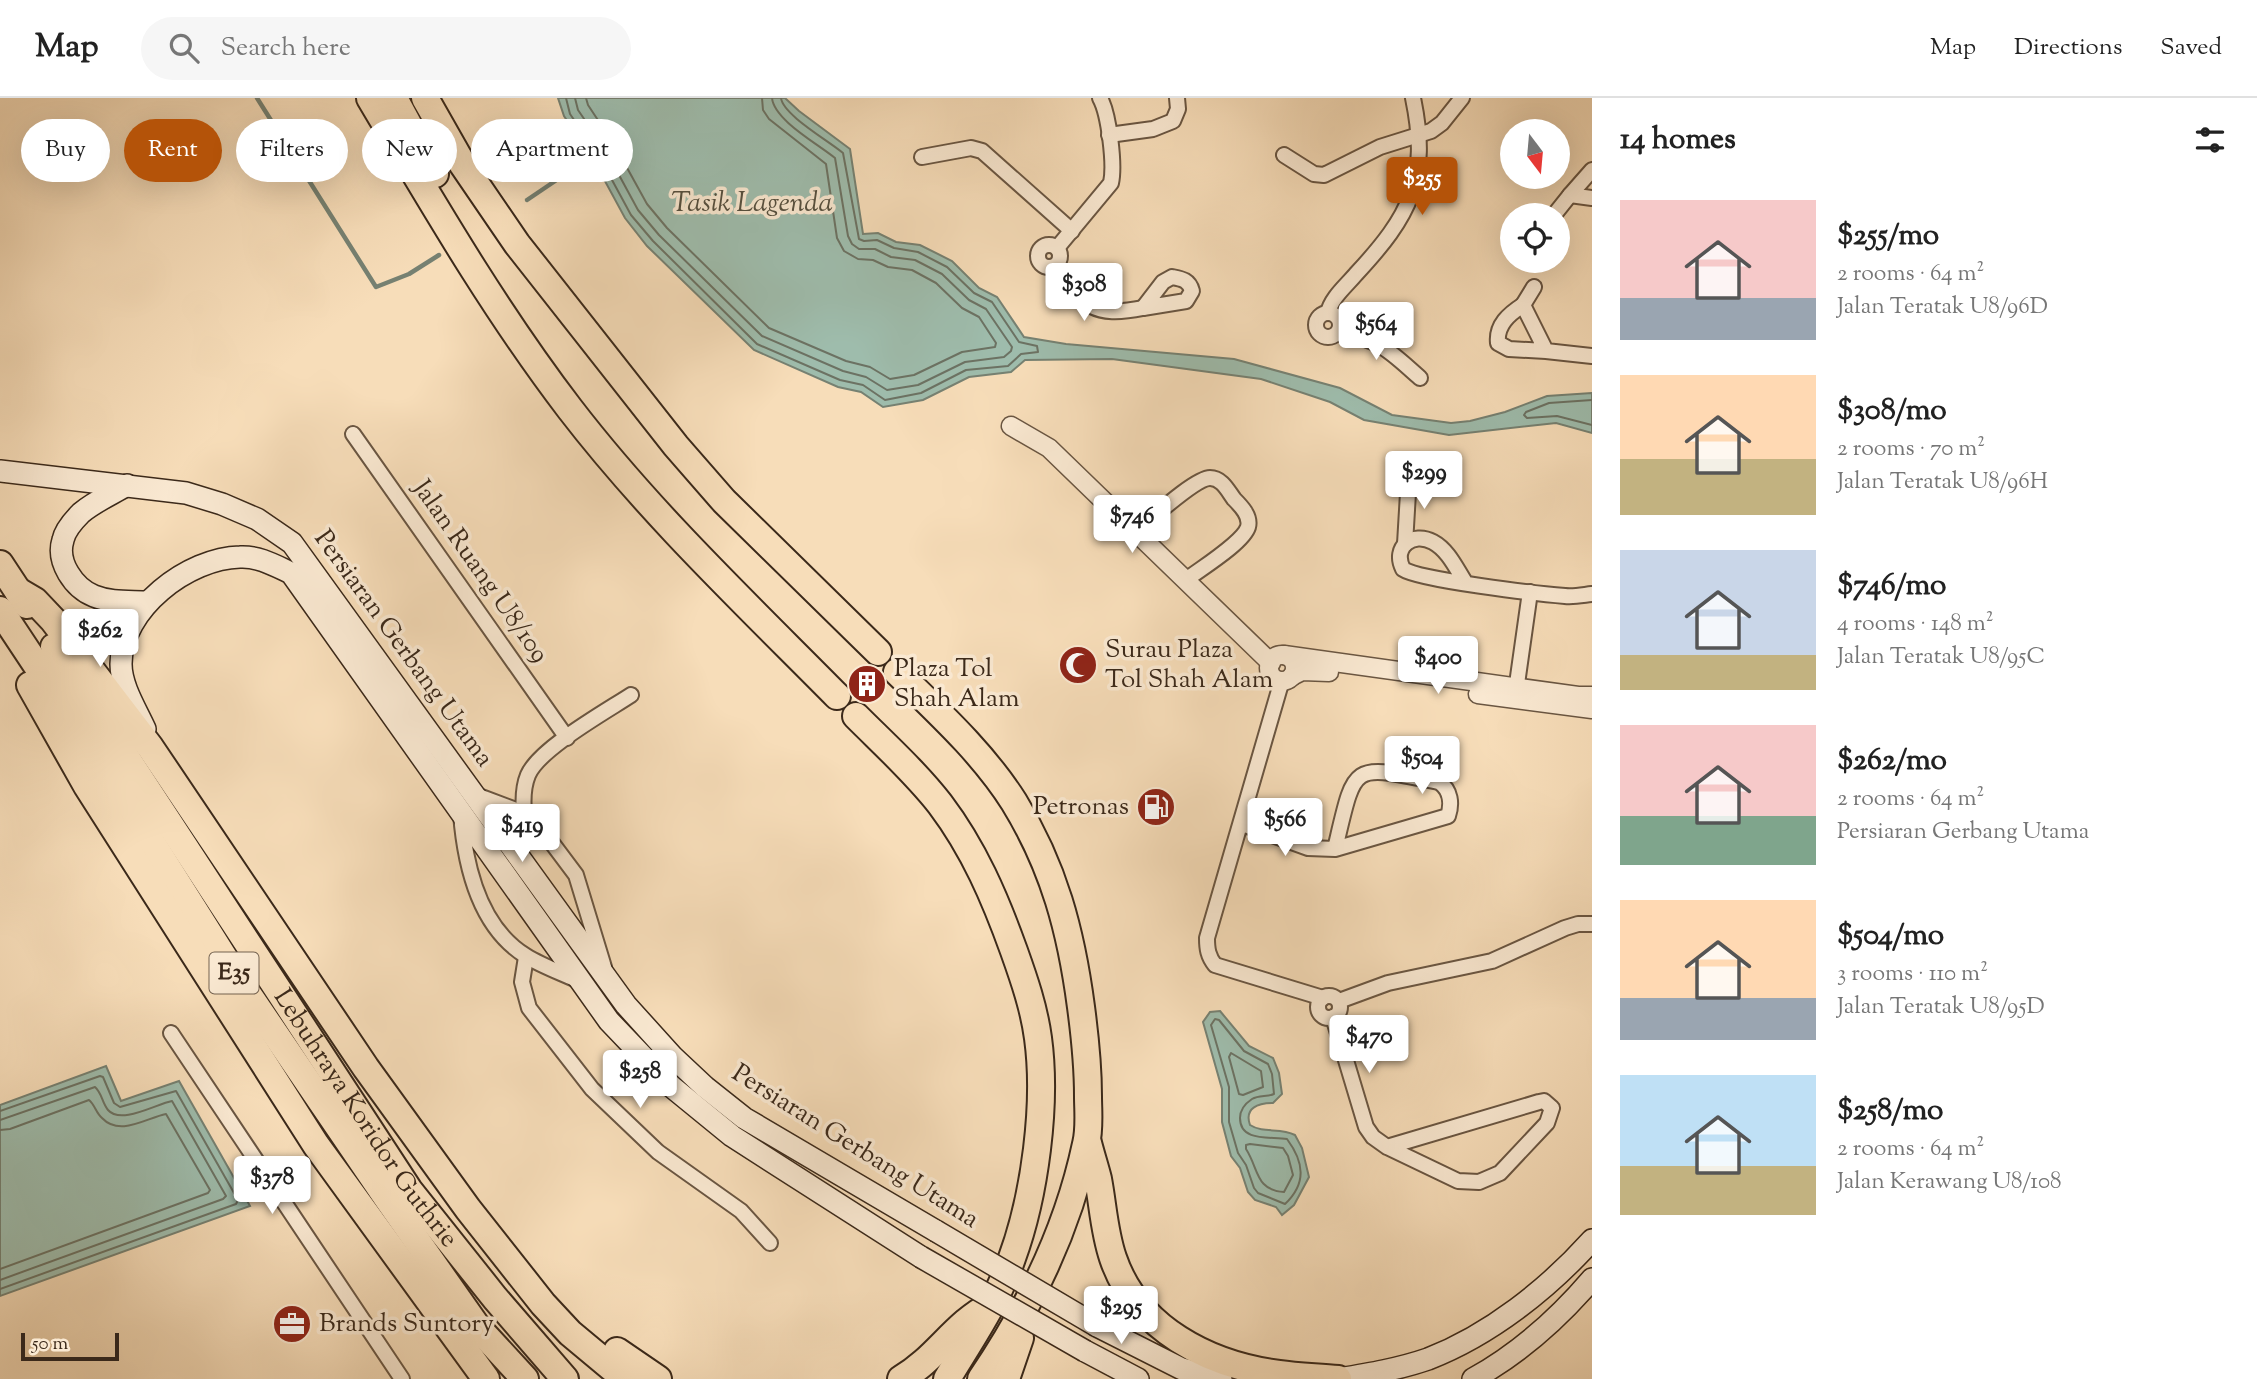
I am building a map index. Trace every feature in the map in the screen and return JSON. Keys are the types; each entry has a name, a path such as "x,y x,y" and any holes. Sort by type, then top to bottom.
{"highway":[{"path":"370,98 464,256 547,378 610,458 673,530 837,696"},
{"path":"394,98 456,209 462,230 464,256"},
{"path":"425,98 457,156 517,244 697,471 791,568 878,652"},
{"path":"444,98 468,148 476,170 478,188"},
{"name":"Lebuhraya Koridor Guthrie","path":"0,564 409,1190 495,1298 565,1379"},
{"path":"18,591 35,601 53,620 150,747 394,1108 468,1209 543,1304 570,1333 619,1375"},
{"name":"Lebuhraya Koridor Guthrie","path":"0,611 108,773 235,975 478,1328 525,1379"},
{"path":"0,635 87,786 309,1133 486,1379"},
{"path":"897,672 952,727 994,775 1013,800 1042,855 1073,950 1088,1063 1087,1141 1061,1233 1025,1308 981,1379"},
{"path":"856,716 926,787 965,840 991,889 1020,966 1038,1037 1039,1128 1023,1222 1012,1261 993,1304 947,1379"},
{"path":"1087,1141 1098,1180 1106,1232 1117,1270 1141,1308 1154,1322 1191,1347 1225,1361 1279,1374 1338,1379"},
{"path":"516,1268 632,1363 658,1379"},
{"path":"901,1379 924,1364 960,1325 993,1304"},
{"path":"1006,1379 1024,1324 1025,1308"}],"main road":[{"name":"Persiaran Gerbang Utama","path":"0,471 186,493 257,519 292,543 626,1005 673,1057 705,1087 744,1118 1097,1326 1182,1368 1221,1379"},
{"path":"127,485 81,514 63,539 61,552 72,580 83,590 110,600 148,602"},
{"name":"Persiaran Gerbang Utama","path":"150,747 145,729 126,689 121,662 123,647 133,620 148,602 180,578 197,568 229,558 242,556 267,561 290,573 580,982 610,1021 672,1087 722,1128 921,1257 1138,1379"},
{"path":"1338,1379 1402,1367 1464,1343 1512,1311 1558,1275 1592,1240"},
{"path":"1473,1379 1535,1338 1555,1321 1592,1279"}],"street":[{"path":"1100,98 1109,135 1113,175 1111,183 1057,248 1046,245 1038,253 1040,264 1053,267 1072,292 1091,307 1106,313 1143,308"},
{"path":"1109,135 1153,129 1173,121 1178,109 1177,98"},
{"path":"1413,98 1420,160 1414,191 1402,219 1386,242 1333,299 1328,313 1318,318 1315,325 1318,333 1328,338 1338,332 1382,345 1420,378"},
{"path":"1284,155 1314,174 1324,175 1380,147 1419,135 1442,123 1462,98"},
{"path":"922,157 971,148 982,150 1072,231"},
{"path":"1564,203 1592,170"},
{"path":"1570,195 1592,198"},
{"path":"1534,287 1523,304 1504,320 1497,334 1498,343 1509,349 1592,356"},
{"path":"1523,304 1546,351"},
{"path":"1328,313 1338,319 1338,332"},
{"path":"1011,426 1049,448 1186,580 1277,659 1294,662 1295,670 1287,678 1207,938 1210,958 1216,965 1323,998 1332,996 1339,1001 1340,1009 1332,1017 1325,1017 1320,1012 1319,1004 1323,998"},
{"name":"Jalan Ruang U8/109","path":"353,434 567,738"},
{"path":"1405,544 1409,476"},
{"path":"1135,531 1195,483 1210,478 1222,482 1245,512 1247,529 1240,539 1186,580"},
{"path":"1465,582 1446,553 1430,540 1418,539 1405,544 1400,550 1398,559 1406,571 1465,582 1530,592 1567,596 1592,594"},
{"path":"1516,693 1530,592"},
{"path":"1277,659 1516,693 1592,709"},
{"path":"1287,678 1302,671 1318,671 1516,693 1592,696"},
{"path":"524,813 523,798 528,776 536,762 631,695"},
{"path":"1242,824 1308,848 1335,849 1448,816 1451,804 1444,785 1378,770 1366,772 1355,779 1349,791 1335,849"},
{"path":"475,795 524,813 552,843 576,875 608,980"},
{"path":"461,814 463,843 472,881 489,918 511,945 526,957 580,982"},
{"path":"1339,1001 1388,983 1492,961 1585,924 1592,934"},
{"path":"526,957 522,982 529,1008 592,1089 658,1152 741,1211 770,1243"},
{"path":"1332,1017 1366,1128 1373,1138 1387,1147 1458,1181 1479,1182 1500,1173 1547,1123 1552,1108 1544,1101 1539,1102 1387,1147"},
{"path":"171,1033 402,1379"}],"water":[{"name":"Tasik Lagenda","path":"558,98 785,98 850,149 863,234 878,233 896,242 920,245 952,261 979,288 997,297 1024,337 1066,344 1234,359 1340,388 1392,415 1451,423 1505,412 1547,396 1592,393 1592,433 1556,423 1449,435 1364,420 1330,402 1261,379 1112,359 1025,360 1011,372 969,377 923,400 883,407 861,392 838,387 754,350 647,246 625,218 605,182 633,182 633,119 566,119"},
{"path":"1220,1011 1249,1046 1273,1058 1279,1073 1282,1094 1273,1103 1254,1108 1249,1114 1250,1125 1295,1135 1302,1148 1309,1177 1294,1205 1282,1215 1276,1207 1255,1200 1248,1192 1240,1168 1231,1156 1222,1122 1222,1089 1203,1022 1210,1012"},
{"path":"106,1066 121,1101 179,1081 250,1206 0,1296 0,1105"}],"waterway":[{"path":"257,98 376,287 409,274 439,255"},
{"path":"527,200 554,182"}],"place":[{"name":"Surau Plaza Tol Shah Alam","path":"1078,665"},
{"name":"Plaza Tol Shah Alam","path":"867,684"},
{"name":"Petronas","path":"1156,807"},
{"name":"Brands Suntory","path":"292,1324"}]}
